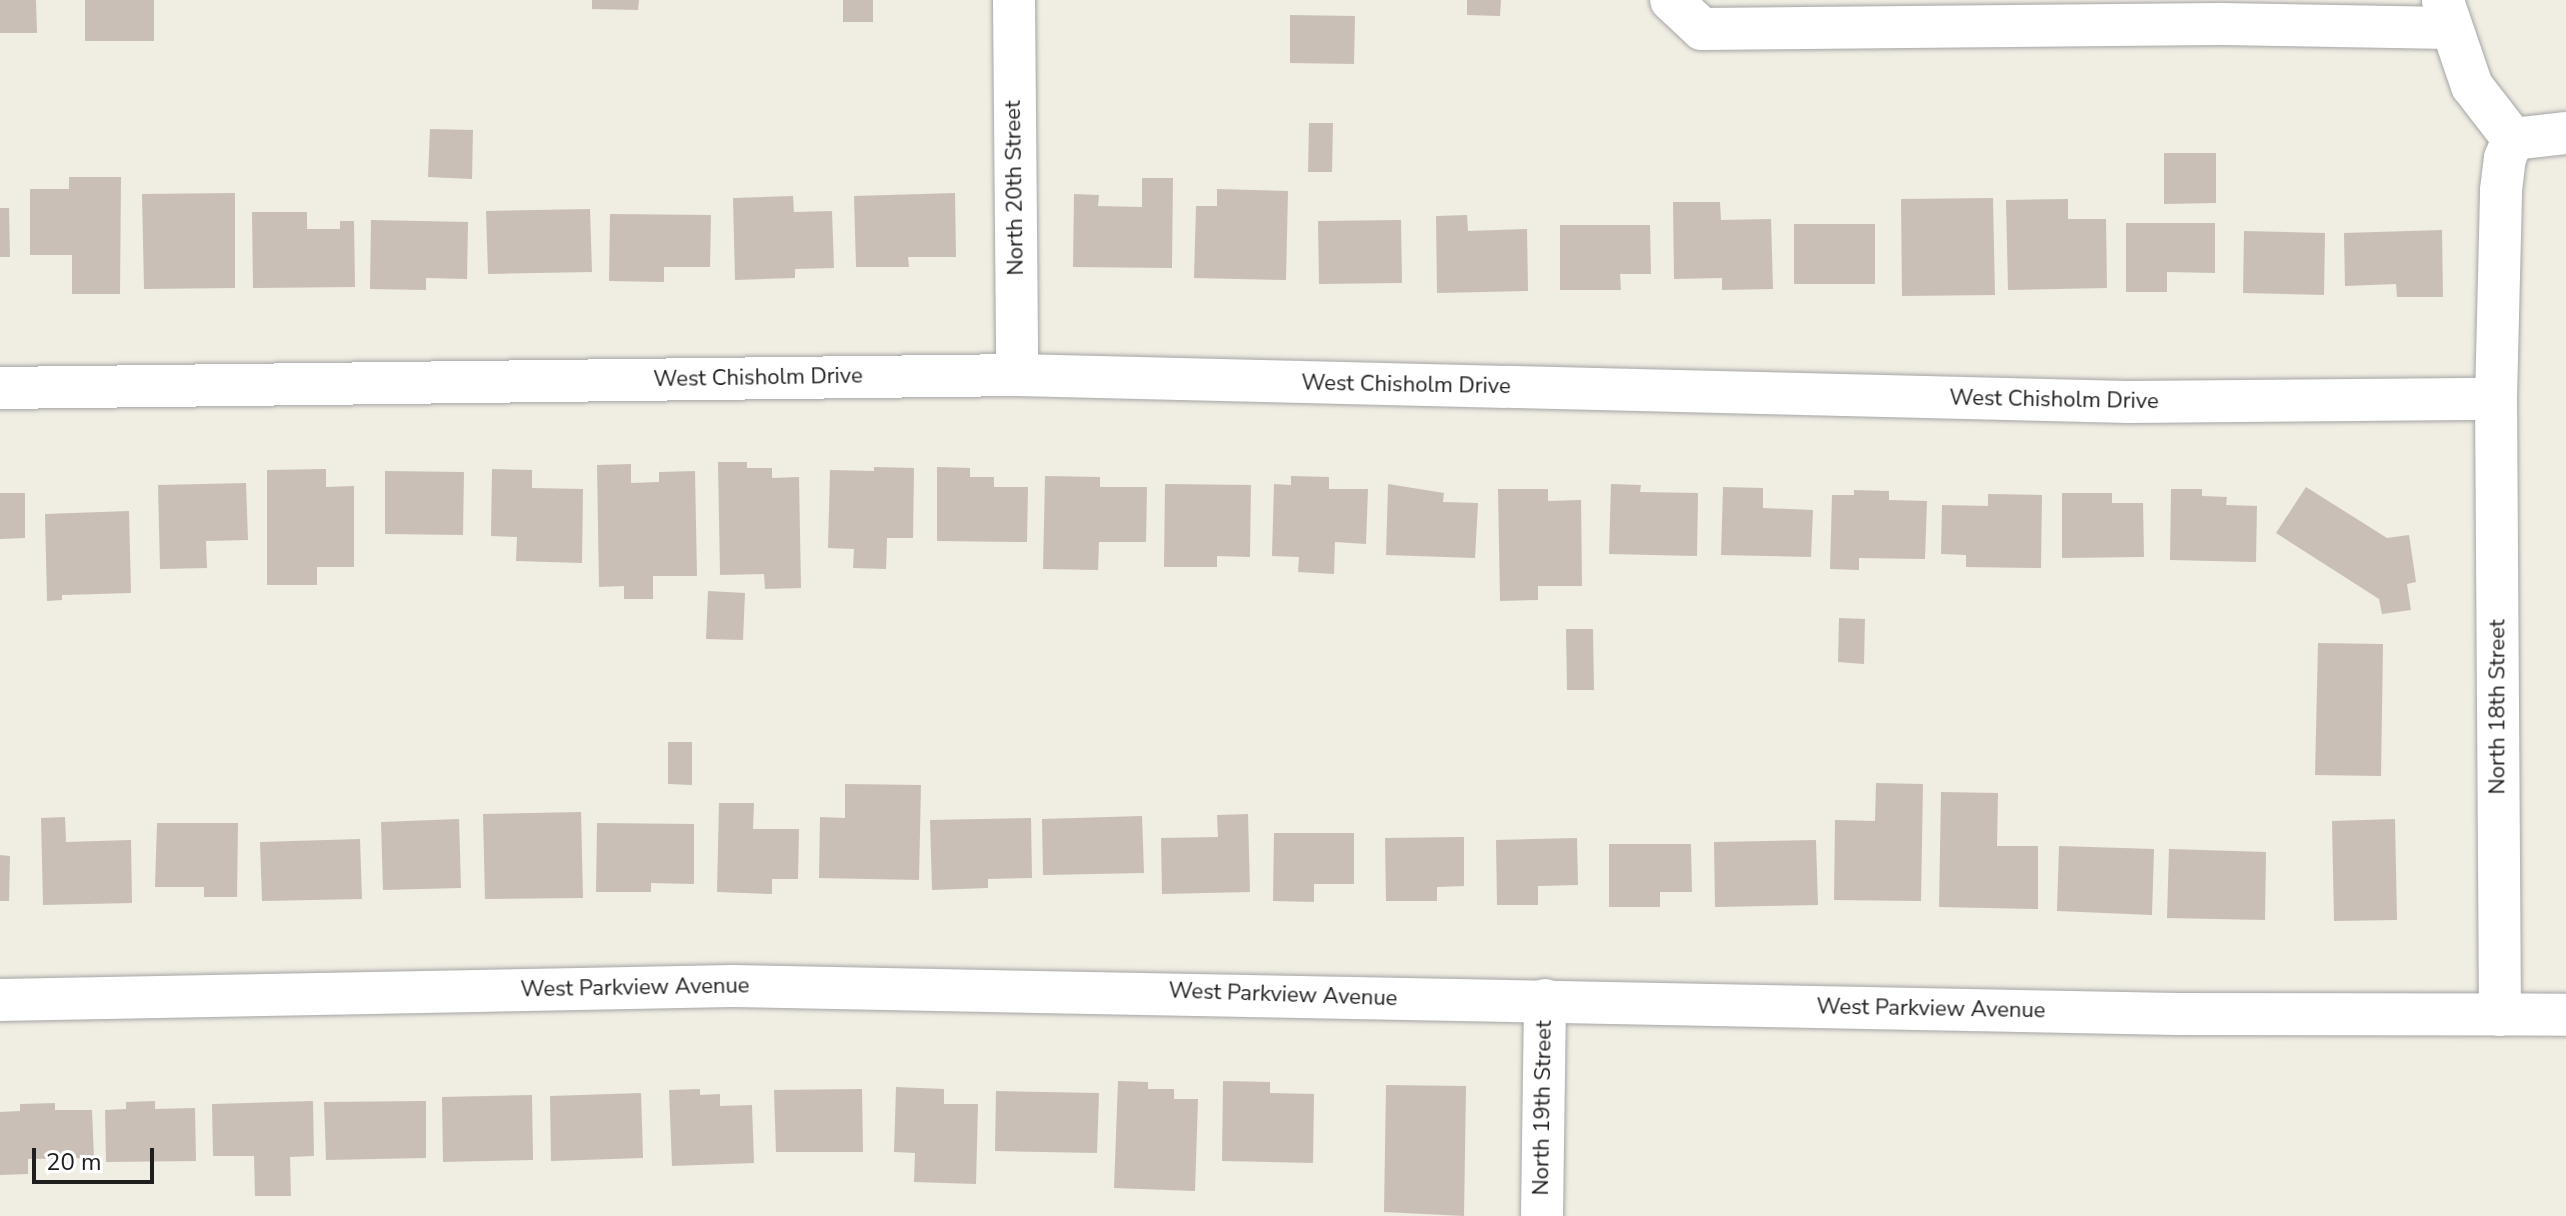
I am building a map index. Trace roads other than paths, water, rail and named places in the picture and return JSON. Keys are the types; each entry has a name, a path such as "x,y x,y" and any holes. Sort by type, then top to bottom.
{"street":[{"name":"North 20th Street","path":"1014,0 1017,375"},
{"path":"1671,0 1702,29 2222,12 2446,14 2472,86 2513,139"},
{"path":"2513,139 2566,133"},
{"path":"2496,399 2501,190 2505,158 2513,139"},
{"name":"West Chisholm Drive","path":"0,388 1017,375 2115,402 2496,399"},
{"name":"North 18th Street","path":"2496,399 2500,1015"},
{"name":"West Parkview Avenue","path":"0,1000 747,986 2177,1014 2566,1015"},
{"name":"North 19th Street","path":"1542,1216 1545,1000"}]}
